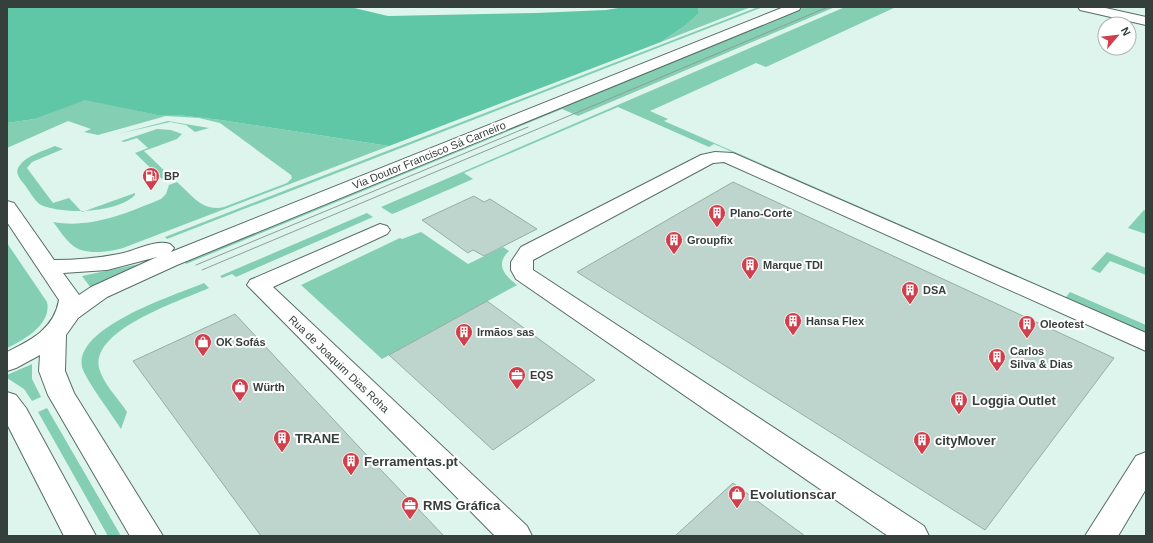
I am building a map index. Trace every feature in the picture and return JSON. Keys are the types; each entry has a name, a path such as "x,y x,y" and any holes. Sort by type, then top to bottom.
{"main road":[{"name":"Via Doutor Francisco Sá Carneiro","path":"49,266 95,266 118,262 160,250 773,7"},
{"name":"Via Doutor Francisco Sá Carneiro","path":"7,362 38,346 61,323 99,292 169,260 795,7"},
{"path":"1084,7 1146,21"},
{"path":"913,536 524,274 520,266 523,258 529,252 707,159 727,157 1146,343"},
{"path":"7,208 49,266 71,300 61,323 52,371 61,395 147,536"},
{"name":"Rua de Joaquim Dias Roha","path":"380,230 258,285 516,536"},
{"path":"7,402 16,416 80,536"},
{"path":"1101,536 1146,464"}],"green space":[{"path":"7,7 350,7 388,16 536,13 606,10 624,7 698,7 699,13 686,25 661,42 389,146 221,120 178,115 157,115 85,100 35,119 7,123"},
{"path":"698,7 751,7 661,42 686,25 699,13"},
{"path":"758,7 763,7 167,239 165,237"},
{"path":"805,7 835,7 578,116 562,109 186,264 184,261"},
{"path":"845,7 896,7 766,67 756,63 650,111 668,119 664,121 1066,297 1070,292 1146,325 1146,333 714,144 709,147 618,107 464,173 473,179 395,213 392,214 381,207"},
{"path":"85,99 157,115 178,115 221,120 389,146 123,248 103,252 89,252 76,248 71,244 53,222 67,224 81,223 122,214 161,199 166,194 169,185 177,182 203,205 216,208 224,207 287,183 292,178 291,175 220,123 199,118 166,116 98,135 84,132 91,129 68,121 7,148 7,123 35,119"},
{"path":"168,121 209,128 195,132 186,125 170,122 118,134"},
{"path":"157,129 171,130 182,134 177,139 144,151 170,176 162,179 135,153 148,148 137,138 124,142 121,141"},
{"path":"55,146 63,149 32,162 27,168 53,203 69,198 81,211 63,210 41,205 34,199 17,173 18,168 27,159"},
{"path":"135,193 135,195 127,201 116,206 86,211"},
{"path":"1144,210 1146,211 1146,234 1128,228"},
{"path":"367,213 373,217 236,277 232,274 222,278 220,276"},
{"path":"421,232 468,264 503,247 509,251 503,260 503,269 508,277 517,285 382,359 301,285 400,238 402,239"},
{"path":"7,243 47,302 47,310 41,324 35,330 21,341 7,348"},
{"path":"1107,252 1146,268 1146,275 1110,261 1100,273 1091,269"},
{"path":"139,264 91,288 82,276"},
{"path":"204,283 209,288 140,318 123,329 109,341 100,354 99,368 101,374 127,412 121,429 84,373 82,367 84,352 94,339 109,326 129,314"},
{"path":"32,364 32,379 41,397 32,401 24,389 7,378 7,375"},
{"path":"47,408 121,536 108,536 38,412"}],"building":[{"path":"733,182 1114,358 985,530 577,272"},
{"path":"474,196 484,202 490,199 537,229 484,256 473,250 468,253 422,220"},
{"path":"487,301 595,380 493,450 389,355"},
{"path":"235,314 444,536 261,536 133,361"},
{"name":"Evolutionscar","path":"733,483 805,536 675,536"}],"tram line":[{"path":"202,270 828,7"},
{"path":"196,265 528,127"}],"place":[{"name":"BP","path":"151,191"},
{"name":"Plano-Corte","path":"717,228"},
{"name":"Groupfix","path":"674,255"},
{"name":"Marque TDI","path":"750,280"},
{"name":"DSA","path":"910,305"},
{"name":"Hansa Flex","path":"793,336"},
{"name":"Oleotest","path":"1027,339"},
{"name":"Irmãos sas","path":"464,347"},
{"name":"OK Sofás","path":"203,357"},
{"name":"Carlos Silva & Dias","path":"997,372"},
{"name":"EQS","path":"517,390"},
{"name":"Würth","path":"240,402"},
{"name":"Loggia Outlet","path":"959,415"},
{"name":"TRANE","path":"282,453"},
{"name":"cityMover","path":"922,455"},
{"name":"Ferramentas.pt","path":"351,476"},
{"name":"Evolutionscar","path":"737,509"},
{"name":"RMS Gráfica","path":"410,520"}]}
